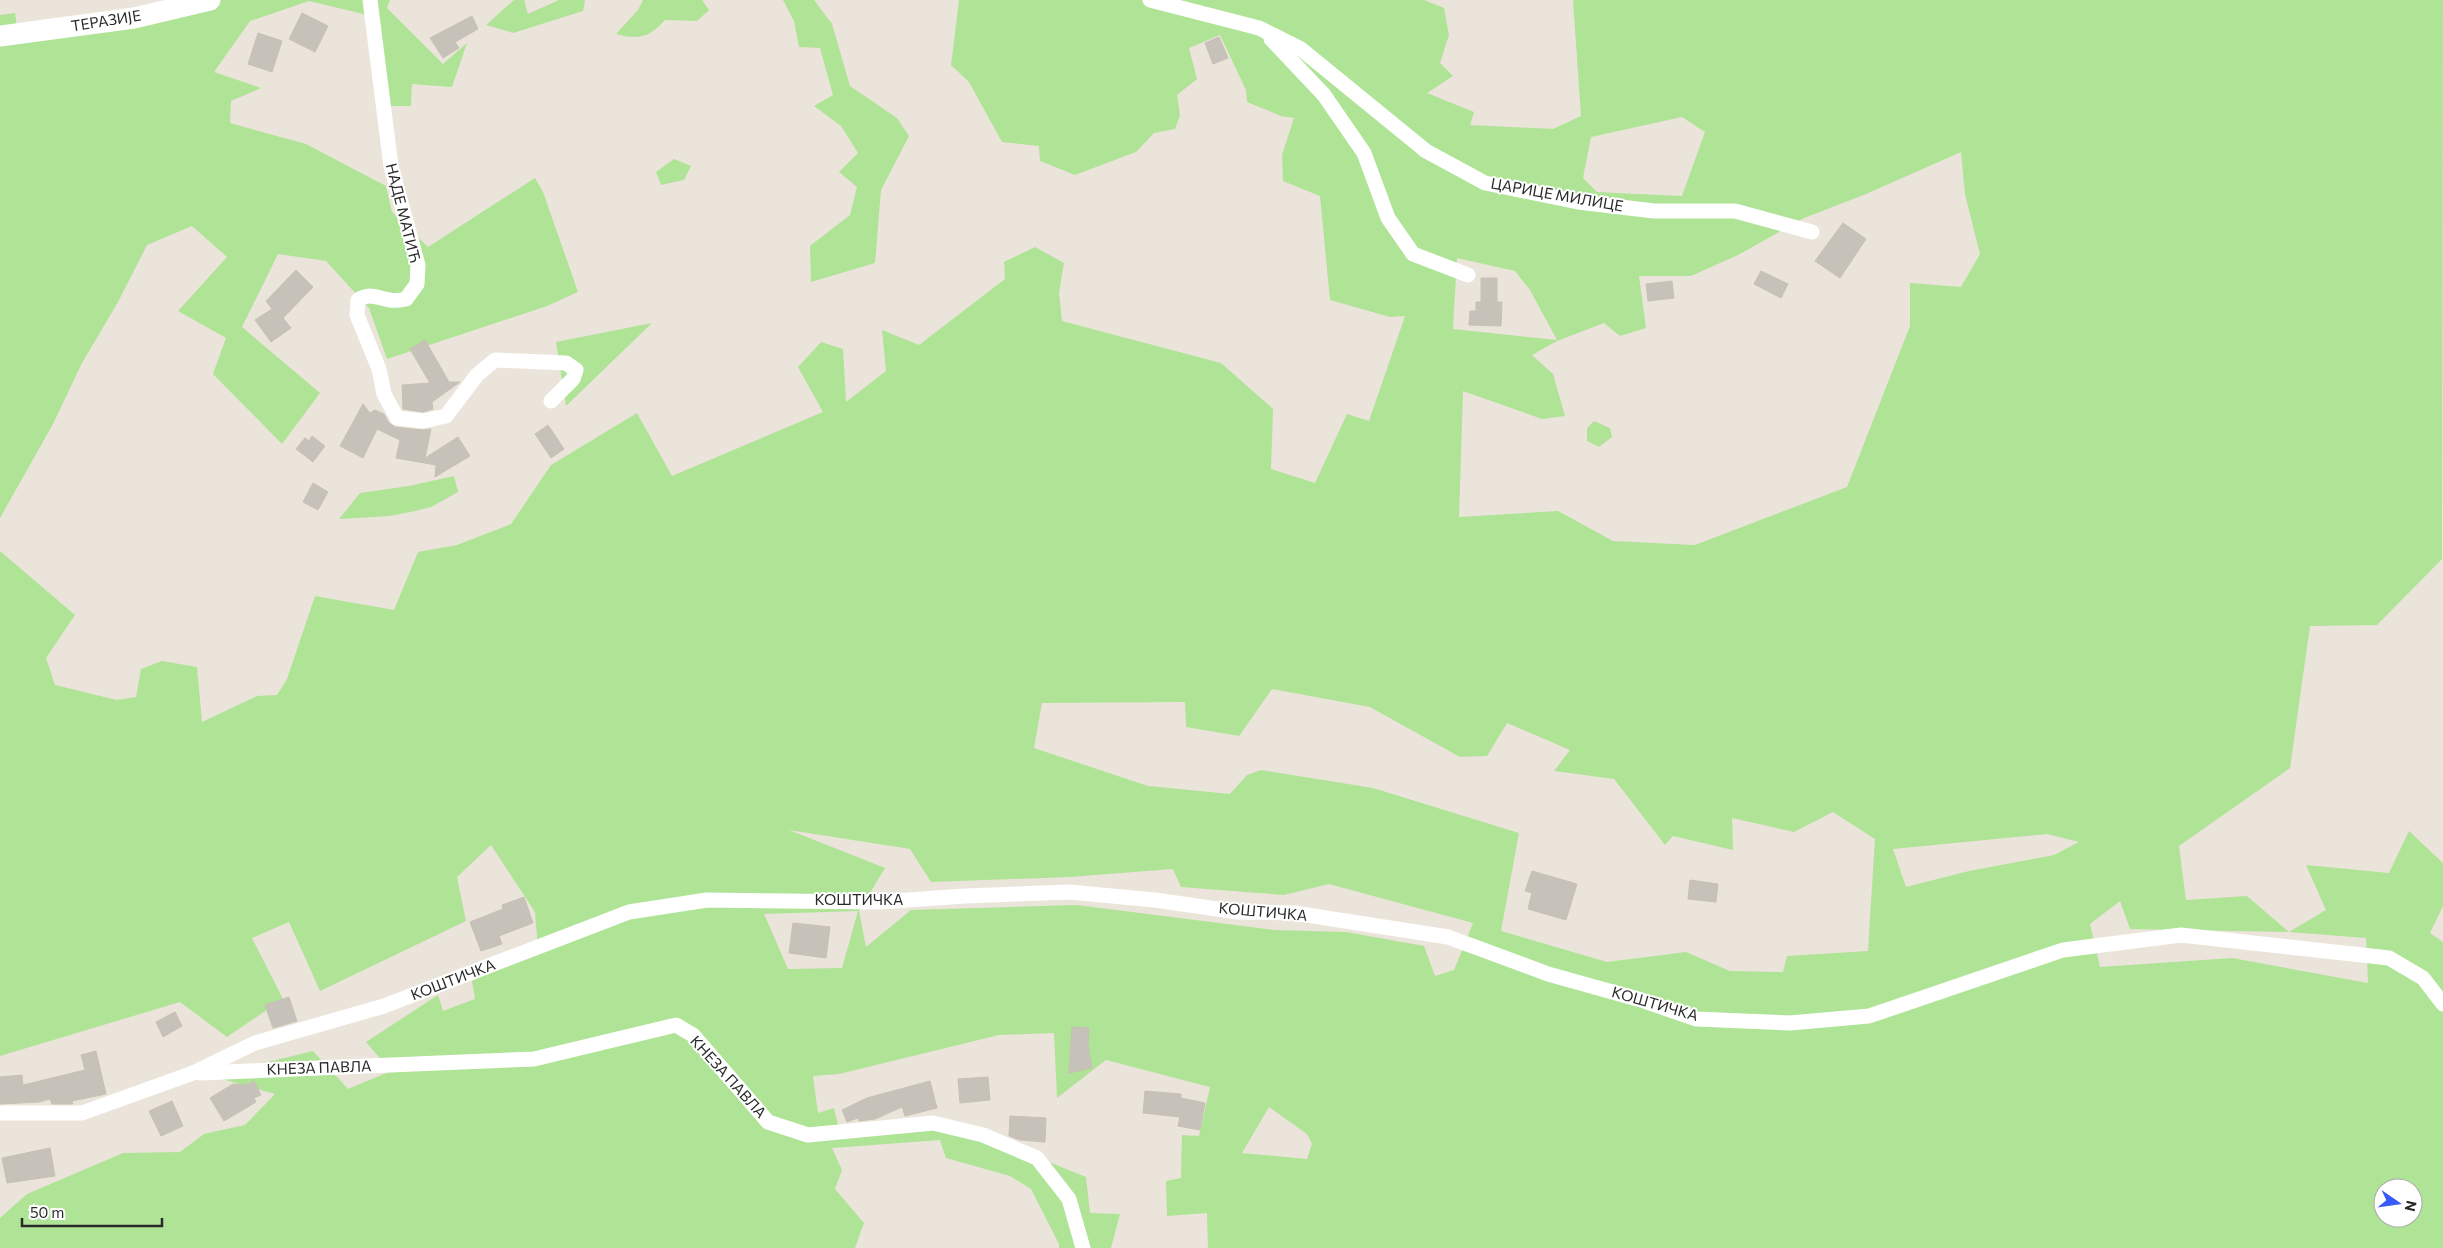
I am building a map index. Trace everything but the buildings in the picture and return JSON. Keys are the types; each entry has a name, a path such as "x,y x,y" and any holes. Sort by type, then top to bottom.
{"street":[{"name":"ТЕРАЗИЈЕ","path":"0,36 134,18 210,0"},
{"name":"НАДЕ МАТИЋ","path":"370,0 391,166 418,265 416,284 406,299 391,300 374,295 365,296 358,300 357,315 379,369 384,394 397,418 423,421 446,416 477,375 495,360 566,363 576,370 573,380 551,401"},
{"name":"ЦАРИЦЕ МИЛИЦЕ","path":"1150,0 1259,28 1302,49 1426,151 1485,183 1578,202 1654,211 1736,211 1812,232"},
{"path":"1259,28 1324,95 1364,152 1388,218 1413,254 1468,275"},
{"name":"КОШТИЧКА","path":"0,1112 82,1113 193,1073 255,1043 384,1006 629,912 707,900 878,902 1069,892 1155,900 1238,912 1294,913 1448,937 1548,974 1641,1000 1696,1018 1790,1023 1869,1016 2063,950 2181,935 2314,948 2389,958 2423,978 2443,1004"},
{"name":"КНЕЗА ПАВЛА","path":"193,1073 534,1059 676,1025 693,1035 768,1122 808,1135 933,1123 982,1135 1038,1158 1069,1199 1083,1248"}],"green space":[{"path":"165,0 390,0 387,8 443,64 467,43 452,87 412,84 411,106 388,106 376,17 309,1 250,21 214,72 261,88 231,101 230,123 306,144 386,186 392,212 428,247 535,178 543,192 578,292 547,306 387,359 369,308 326,261 278,254 242,327 320,393 282,444 213,374 226,338 178,311 227,257 192,226 147,245 118,302 82,363 53,424 0,518 0,15 15,13 19,43"},
{"path":"514,0 524,0 528,14 559,0 585,0 583,11 513,33 486,25"},
{"path":"643,0 702,0 709,10 697,21 665,20 654,31 643,36 631,37 616,34 638,10"},
{"path":"783,0 814,0 832,24 850,86 897,118 909,136 881,190 875,263 811,282 810,246 850,215 857,187 839,172 858,153 841,126 814,106 833,95 820,48 799,47 794,21"},
{"path":"959,0 1424,0 1444,8 1449,35 1440,63 1453,76 1427,93 1474,112 1470,125 1553,129 1581,116 1573,0 2443,0 2442,559 2377,625 2310,626 2290,768 2179,846 2186,900 2247,896 2289,932 2326,910 2306,865 2389,873 2409,831 2443,863 2443,906 2430,933 2443,942 2443,1248 1208,1248 1207,1213 1167,1216 1166,1181 1181,1178 1182,1135 1199,1136 1210,1087 1106,1060 1057,1098 1054,1033 999,1035 839,1074 813,1076 818,1113 834,1108 838,1125 937,1117 1086,1177 1090,1213 1120,1214 1111,1248 1059,1248 1059,1244 1031,1189 1010,1176 946,1158 940,1140 832,1148 842,1170 835,1189 864,1223 855,1248 0,1248 0,1218 27,1194 123,1153 180,1152 204,1134 245,1125 275,1094 222,1079 252,1066 313,1051 348,1089 391,1071 366,1042 438,995 443,1011 475,999 472,981 538,950 535,912 491,845 457,877 466,921 320,991 289,922 252,938 283,999 227,1037 180,1002 0,1056 0,551 75,615 46,658 55,685 117,700 136,697 141,669 162,661 197,667 202,722 257,696 277,695 287,679 315,596 394,610 418,552 457,545 511,524 551,465 637,413 672,476 823,412 798,367 821,342 843,349 846,402 886,371 882,330 919,345 1005,279 1004,262 1035,247 1064,263 1059,293 1062,321 1221,363 1273,409 1271,469 1315,483 1347,414 1369,421 1405,316 1390,317 1330,300 1320,196 1283,181 1282,155 1294,118 1281,116 1247,102 1246,90 1220,35 1189,48 1197,79 1177,95 1180,115 1175,129 1154,133 1136,152 1075,175 1040,161 1039,146 1002,142 969,82 951,65","holes":["1682,117 1705,132 1682,196 1597,192 1583,178 1591,137","1961,152 1965,194 1980,254 1961,287 1910,283 1910,326 1847,487 1695,545 1613,541 1558,511 1459,517 1463,391 1542,419 1565,416 1553,374 1532,355 1557,341 1604,323 1620,336 1646,328 1639,276 1691,276 1738,255 1804,218 1866,194","1457,258 1515,271 1530,290 1557,340 1453,329","1272,689 1370,707 1460,757 1487,756 1507,723 1570,750 1554,771 1614,779 1665,845 1673,836 1733,850 1732,818 1794,832 1833,812 1875,839 1868,951 1787,956 1783,972 1730,971 1686,952 1607,962 1501,931 1519,833 1373,788 1261,770 1247,775 1230,794 1148,786 1034,748 1042,703 1185,702 1186,727 1239,736","789,830 910,849 931,882 1069,877 1173,869 1181,887 1284,895 1329,884 1473,923 1454,970 1435,976 1424,946 1346,932 1274,930 1077,905 911,910 866,947 859,911 885,868","2047,834 2079,842 2054,855 1969,871 1906,887 1893,849","2120,901 2130,929 2289,932 2366,938 2368,983 2232,958 2100,967 2090,924","858,911 842,968 788,969 764,914","1269,1107 1307,1134 1312,1144 1307,1159 1242,1153"]},
{"path":"674,159 691,166 684,180 661,185 656,172"},
{"path":"652,323 566,406 556,342"},
{"path":"1594,421 1610,428 1612,437 1599,447 1587,441 1587,428"},
{"path":"454,476 458,492 431,507 390,516 339,519 360,493 409,486"}]}
